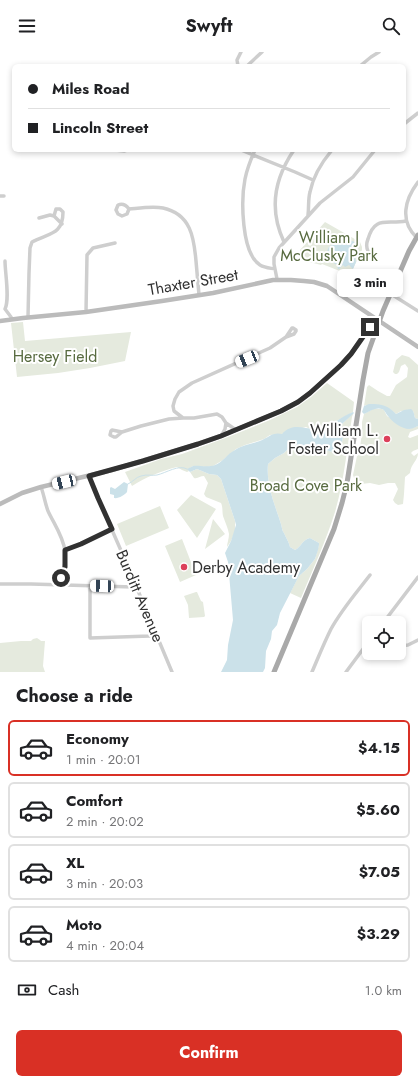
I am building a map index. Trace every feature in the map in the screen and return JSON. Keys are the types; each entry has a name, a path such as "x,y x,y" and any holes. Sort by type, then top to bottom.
{"main road":[{"path":"274,672 334,529 342,503 350,467 366,365 372,341 409,251 417,237"}],"street":[{"path":"238,64 241,52"},
{"path":"249,64 262,52"},
{"path":"362,64 379,52"},
{"path":"406,123 418,114"},
{"path":"246,152 313,180"},
{"path":"254,152 246,172 243,190 245,230 251,252 257,262 264,267 275,269"},
{"path":"284,242 277,225 276,210 278,185 283,168 293,152"},
{"path":"308,215 309,193 313,180 319,168 331,152"},
{"path":"277,279 274,264 276,253 284,242 320,203 353,177 373,152"},
{"path":"417,237 410,231 406,221 406,209 408,197 418,182"},
{"path":"129,209 156,207 168,209 179,215 188,224 195,246 199,295"},
{"path":"28,317 28,273 30,248 32,242 54,234 58,230 62,224 63,212 60,209 56,209 54,216"},
{"path":"39,218 50,215 54,216 62,224"},
{"path":"368,251 366,245 369,234 375,225 380,223 406,221"},
{"path":"86,312 87,255 93,248 115,243"},
{"path":"5,261 8,297 5,308 12,320"},
{"name":"Thaxter Street","path":"0,321 86,312 162,301 277,279 323,284 418,347"},
{"path":"391,294 418,311"},
{"path":"0,504 22,493 41,487 143,461 221,436 281,411 304,398 316,388 344,362 370,327 379,321"},
{"path":"169,419 174,416 174,402 177,395 183,389 192,383 264,351 286,337"},
{"path":"174,410 183,418"},
{"path":"122,432 169,419 194,418 217,414 236,430"},
{"path":"221,436 225,429 226,422"},
{"name":"Burditt Avenue","path":"89,476 172,672"},
{"path":"41,487 48,511 58,530 65,550 65,562 61,585"},
{"path":"65,550 112,529"},
{"path":"312,672 332,628 352,598 370,575"},
{"path":"388,616 418,577"},
{"path":"0,584 136,586"},
{"path":"90,586 90,638 150,636 156,634"},
{"path":"406,645 418,640"},
{"path":"346,672 362,652"}],"green space":[{"name":"William J McClusky Park","path":"325,222 360,242 362,250 350,275 322,264 302,260 300,250"},
{"name":"Hersey Field","path":"23,322 25,341 131,332 125,361 58,373 17,377 11,323"},
{"path":"402,355 409,357 418,365 418,419 415,418 413,411 401,411 396,414 390,409 366,405 364,406 367,387 369,385 387,396 390,396 396,385 407,377 408,368 405,364 401,366 397,374 393,372 396,360"},
{"name":"Broad Cove Park","path":"327,383 354,402 353,412 320,429 310,429 306,427 282,434 270,435 264,439 236,449 213,466 193,466 188,469 189,471 187,472 177,467 165,470 132,486 125,472 161,459 182,454 270,420 297,407"},
{"path":"373,409 384,410 387,416 409,429 418,426 418,429 410,432 408,437 410,438 418,435 418,449 411,453 414,456 418,453 410,473 405,477 403,504 398,505 393,500 398,489 395,483 379,485 370,483 361,484 354,478 353,475 357,456 359,454 364,414"},
{"name":"Broad Cove Park","path":"352,414 343,477 335,512 301,598 290,593 299,576 315,559 319,543 310,538 295,550 290,547 282,530 268,480 268,464 291,446 299,450 309,448 323,449 335,453 341,448 343,437 341,428 342,424"},
{"path":"197,469 209,474 217,475 221,479 235,521 235,531 227,547 229,534 223,516 222,505 221,503 206,497 204,494 208,483 204,476 194,478 190,472"},
{"path":"191,495 216,509 197,538 177,510"},
{"path":"160,506 169,528 126,546 117,524"},
{"path":"213,519 225,534 205,549"},
{"path":"182,539 196,575 180,582 165,546"},
{"path":"197,592 201,601 203,602 205,616 189,618 188,605 184,596"},
{"path":"37,638 41,641 45,641 43,666 45,672 0,672 0,643 31,641"}],"water":[{"path":"339,241 348,243 352,241 356,244 358,250 354,254 356,262 353,269 349,265 345,267 343,265 338,269 337,265 333,262 327,252 330,246"},
{"path":"369,404 384,406 396,414 404,410 411,409 415,418 418,419 418,426 406,429 397,425 382,409 375,409 364,414 362,412 364,406"},
{"path":"353,412 354,413 342,424 341,428 343,437 339,452 335,453 316,448 299,450 291,446 268,464 268,480 282,530 290,547 295,550 310,538 319,543 318,550 315,559 299,576 280,613 277,625 272,631 271,639 266,651 265,668 263,672 221,672 227,660 228,645 233,620 228,562 225,553 236,525 221,479 217,475 209,474 197,469 190,472 187,469 193,466 215,465 238,448 261,441 272,435 282,434 287,430 296,427 311,429 321,428 330,425"},
{"path":"124,482 128,484 127,492 117,498 114,498 114,495 110,494 110,488 115,489"}],"waterway":[{"path":"128,484 143,475 157,475 172,469 187,469"}],"place":[{"name":"William L. Foster School","path":"387,439"},
{"name":"Derby Academy","path":"184,567"}],"route":[{"path":"61,578 65,567 65,550 112,529 89,476 143,461 221,436 281,411 298,402 341,365 351,354 370,327"}]}
